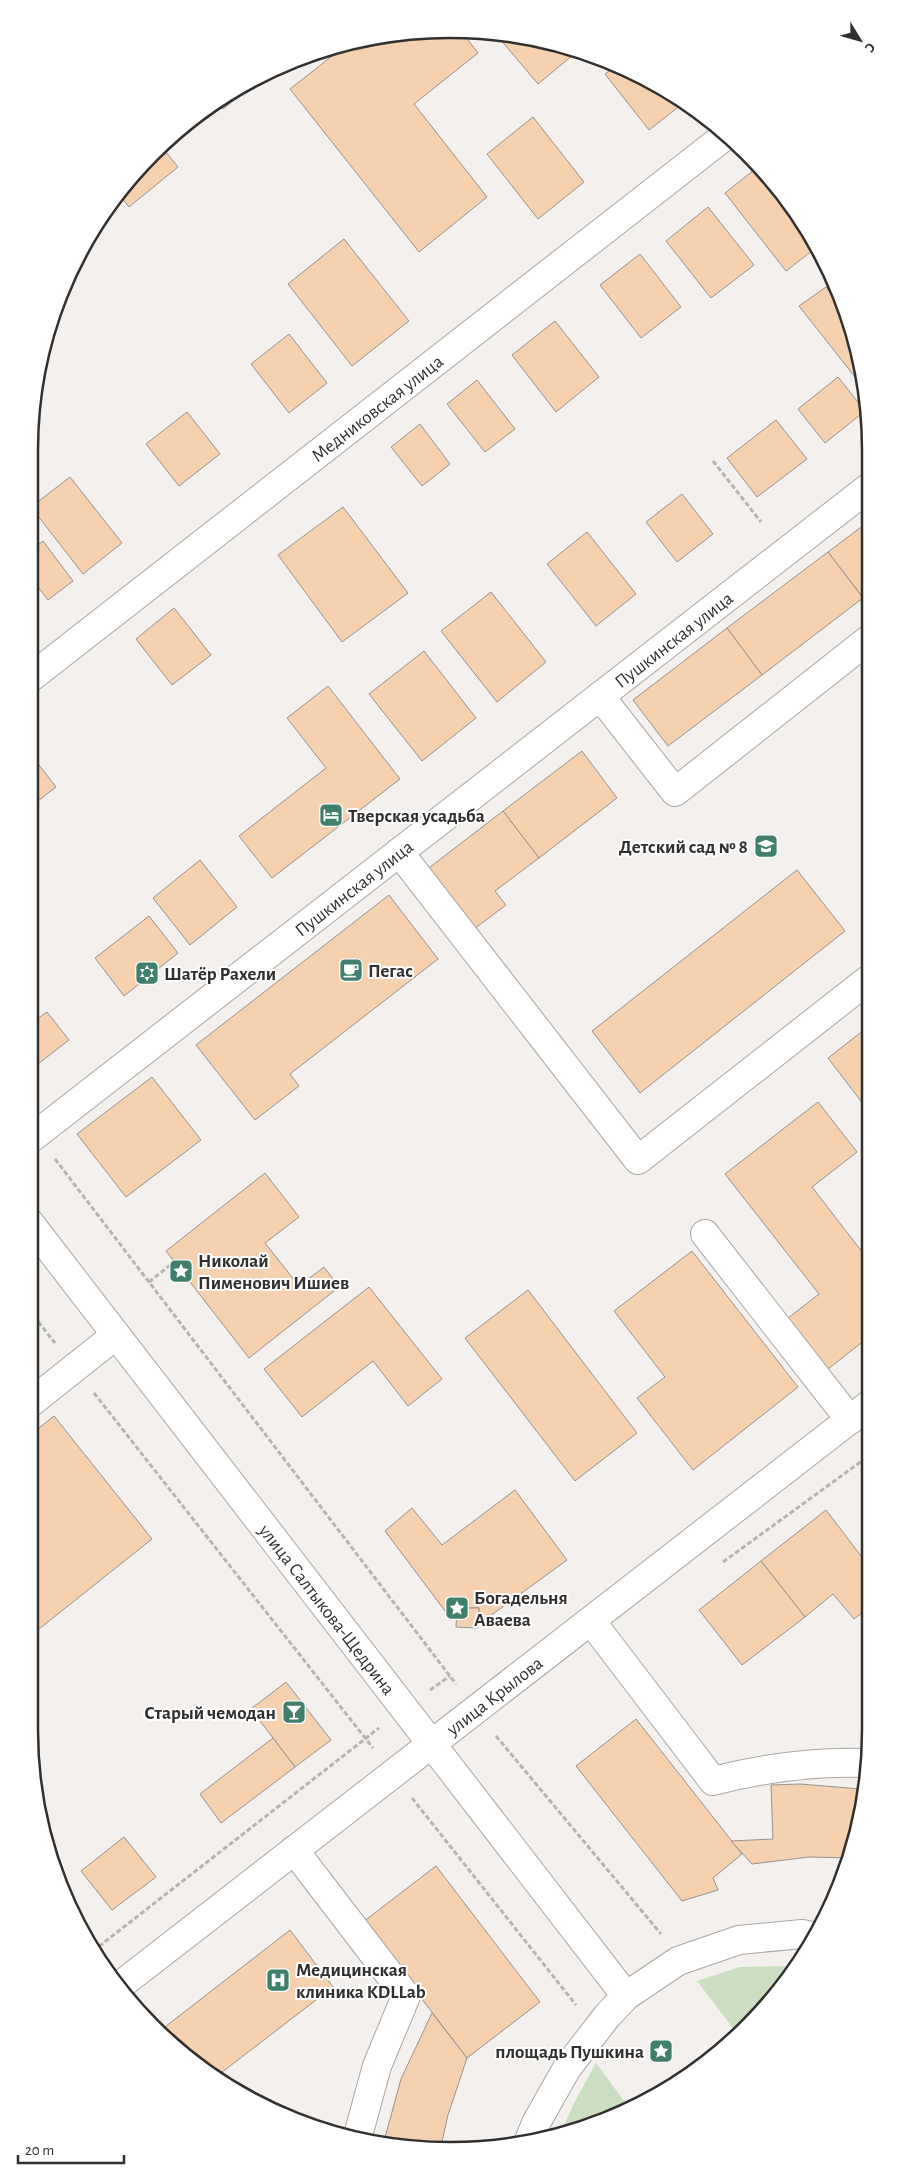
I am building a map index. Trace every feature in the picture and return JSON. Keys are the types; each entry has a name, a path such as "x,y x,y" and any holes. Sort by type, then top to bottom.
{"street":[{"name":"Медниковская улица","path":"38,671 721,139"},
{"name":"Пушкинская улица","path":"40,1147 399,852 862,493"},
{"path":"600,696 675,792 862,645"},
{"path":"399,852 638,1160 862,985"},
{"name":"улица Салтыкова-Щедрина","path":"38,1234 626,1996"},
{"path":"706,1234 860,1412"},
{"path":"38,1397 116,1336"},
{"name":"улица Крылова","path":"124,1982 860,1412"},
{"path":"591,1621 713,1781 754,1771 796,1764 861,1763"},
{"path":"294,1850 406,1996 377,2066 359,2132"},
{"path":"531,2135 567,2068 607,2016 626,1996 678,1961 739,1940 802,1934 807,1935"}],"path":[{"path":"713,461 761,522"},
{"path":"40,1147 149,1282 476,1710"},
{"path":"149,1282 174,1262"},
{"path":"38,1322 578,2008"},
{"path":"99,1946 404,1708 450,1676"}],"green space":[{"path":"788,1966 760,2002 734,2029 697,1981 740,1967"},
{"path":"596,2063 626,2103 583,2121 564,2126"}],"building":[{"path":"423,38 466,38 478,53 414,104 487,197 419,252 290,89 334,54 370,45 396,41"},
{"path":"501,41 530,45 572,56 538,84"},
{"path":"610,70 632,80 679,107 649,130 605,74"},
{"path":"239,96 223,109 221,107"},
{"path":"533,117 584,182 538,219 487,154"},
{"path":"165,151 178,167 129,207 123,199"},
{"path":"753,171 793,221 811,252 786,271 725,193"},
{"path":"708,207 754,265 711,298 666,241"},
{"path":"344,239 409,321 352,366 288,284"},
{"path":"640,254 681,307 641,338 600,285"},
{"path":"826,287 832,295 841,317 856,379 799,306"},
{"path":"555,321 599,377 556,412 512,355"},
{"path":"289,334 327,383 289,413 251,364"},
{"path":"838,377 860,405 861,414 825,443 798,409"},
{"path":"477,380 515,429 485,452 447,404"},
{"path":"187,412 220,454 179,486 146,444"},
{"path":"776,420 807,459 757,497 727,458"},
{"path":"420,424 450,464 422,486 391,447"},
{"path":"70,477 122,543 83,574 38,516 38,502"},
{"path":"682,494 713,534 677,562 646,522"},
{"path":"343,507 408,593 342,642 278,555"},
{"path":"862,526 862,596 828,552"},
{"path":"587,532 636,594 596,626 547,564"},
{"path":"43,541 73,581 48,600 38,587 38,545"},
{"path":"828,552 862,597 862,599 762,675 727,628"},
{"path":"491,592 546,662 497,702 441,631"},
{"path":"174,608 211,655 172,685 136,639"},
{"path":"727,628 762,675 668,746 633,700"},
{"path":"424,651 476,718 422,761 369,694"},
{"path":"328,686 400,779 272,878 239,836 326,768 287,718"},
{"path":"582,751 617,798 539,858 503,811"},
{"path":"38,764 56,787 38,801"},
{"path":"503,811 539,858 495,891 506,905 470,932 425,871"},
{"path":"200,860 237,907 190,945 153,898"},
{"path":"797,870 845,931 640,1093 592,1031"},
{"path":"389,895 438,959 290,1074 299,1086 255,1120 196,1045"},
{"path":"149,916 178,953 124,996 95,958"},
{"path":"47,1012 69,1040 38,1064 38,1018"},
{"path":"862,1031 862,1103 828,1058"},
{"path":"152,1077 201,1140 126,1197 77,1134"},
{"path":"818,1102 857,1152 812,1187 862,1252 862,1342 823,1373 783,1322 819,1294 725,1174"},
{"path":"265,1173 299,1217 265,1243 299,1286 324,1267 339,1287 249,1358 166,1251"},
{"path":"692,1251 798,1387 693,1470 637,1398 665,1377 614,1311"},
{"path":"369,1287 442,1379 408,1406 373,1361 302,1417 264,1369"},
{"path":"528,1290 637,1433 575,1481 465,1338"},
{"path":"54,1416 152,1539 38,1630 38,1429"},
{"path":"515,1490 567,1560 486,1619 478,1619 479,1608 457,1608 457,1619 451,1619 385,1531 412,1508 442,1545"},
{"path":"826,1510 862,1557 862,1613 854,1619 833,1594 805,1617 761,1561"},
{"path":"761,1561 805,1617 742,1665 699,1610"},
{"path":"457,1608 479,1608 478,1628 456,1627"},
{"path":"286,1682 331,1740 295,1767 251,1709"},
{"path":"636,1719 742,1854 713,1878 718,1890 682,1901 576,1766"},
{"path":"273,1738 295,1767 221,1823 200,1794"},
{"path":"800,1784 858,1789 855,1810 842,1858 809,1857 752,1864 731,1841 773,1839 771,1785"},
{"path":"124,1837 156,1877 112,1910 81,1871"},
{"path":"436,1866 540,2002 467,2058 363,1922"},
{"path":"290,1930 333,1987 221,2073 164,2028"},
{"path":"432,2013 467,2058 448,2115 442,2142 423,2142 385,2137 401,2079"}],"place":[{"name":"Тверская усадьба","path":"331,815"},
{"name":"Детский сад № 8","path":"766,846"},
{"name":"Пегас","path":"351,970"},
{"name":"Шатёр Рахели","path":"147,973"},
{"name":"Николай Пименович Ишиев","path":"181,1271"},
{"name":"Богадельня Аваева","path":"457,1608"},
{"name":"Старый чемодан","path":"294,1712"},
{"name":"Медицинская клиника KDLLab","path":"278,1980"},
{"name":"площадь Пушкина","path":"661,2051"}]}
